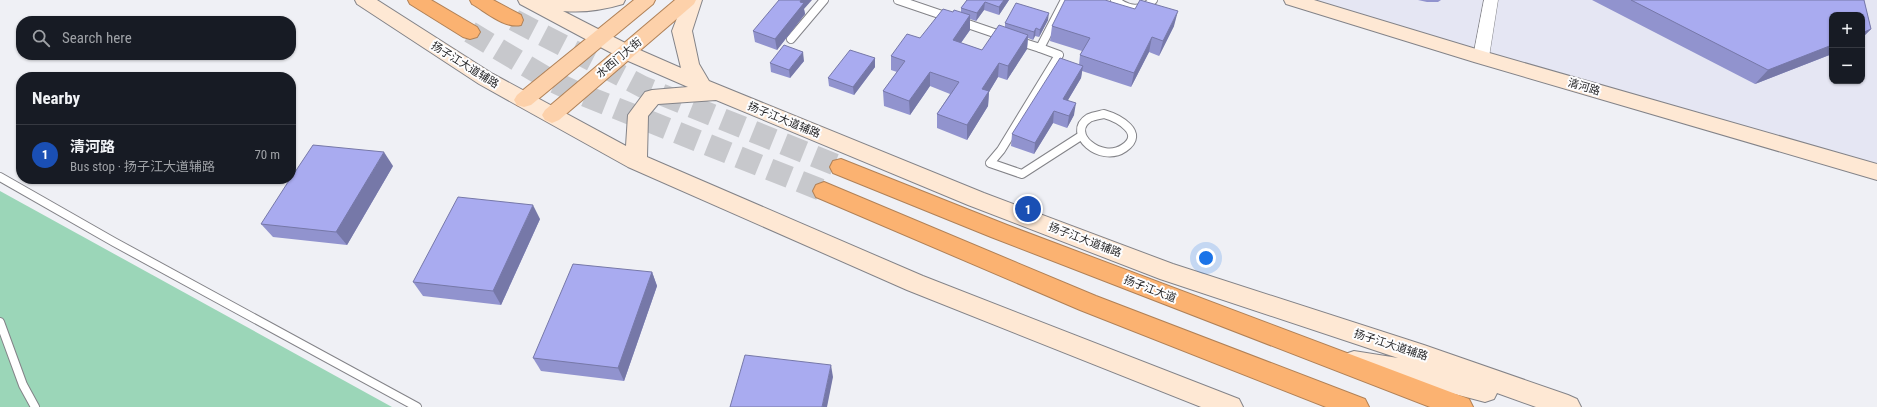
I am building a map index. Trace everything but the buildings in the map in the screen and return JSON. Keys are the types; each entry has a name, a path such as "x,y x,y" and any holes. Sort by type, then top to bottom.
{"highway":[{"path":"417,0 470,32"},
{"path":"479,0 514,20"},
{"name":"扬子江大道","path":"841,167 999,231 1460,407"},
{"path":"824,191 1088,302 1356,407"}],"main road":[{"name":"扬子江大道辅路","path":"364,0 486,79 636,161 916,283 1230,407"},
{"path":"530,2 579,6 616,0"},
{"path":"524,100 646,0"},
{"name":"水西门大街","path":"552,115 687,0"},
{"path":"693,0 682,31 689,65 710,89"},
{"name":"清河路","path":"1293,0 1481,57 1877,172"},
{"name":"扬子江大道辅路","path":"530,2 626,52 710,89 976,199 1168,272 1424,356 1562,405"},
{"path":"636,161 638,115 652,97 710,89"},
{"path":"1335,358 1409,371 1489,392 1562,405"}],"street":[{"path":"1481,57 1491,0"}],"lane":[{"path":"791,39 824,0"},
{"path":"898,0 1060,55 1001,150 990,163 1022,174 1081,136"},
{"path":"1040,48 1044,44 1065,0"},
{"path":"1115,0 1126,7 1133,9 1146,7 1153,0"},
{"path":"1104,114 1120,119 1130,130 1132,136 1126,147 1120,151 1108,152 1089,147 1081,136 1080,129 1083,123 1095,115 1104,114"},
{"path":"0,177 114,242 417,407"},
{"path":"0,322 24,385 35,407"}],"shaded area":[{"path":"1297,0 1877,0 1877,171"}],"green space":[{"path":"0,191 392,407 0,407"}],"tunnel":[{"path":"514,20 643,87 841,167"},
{"path":"470,32 550,80 578,93 824,191"}],"place":[{"name":"清河路","path":"1028,209"}]}
